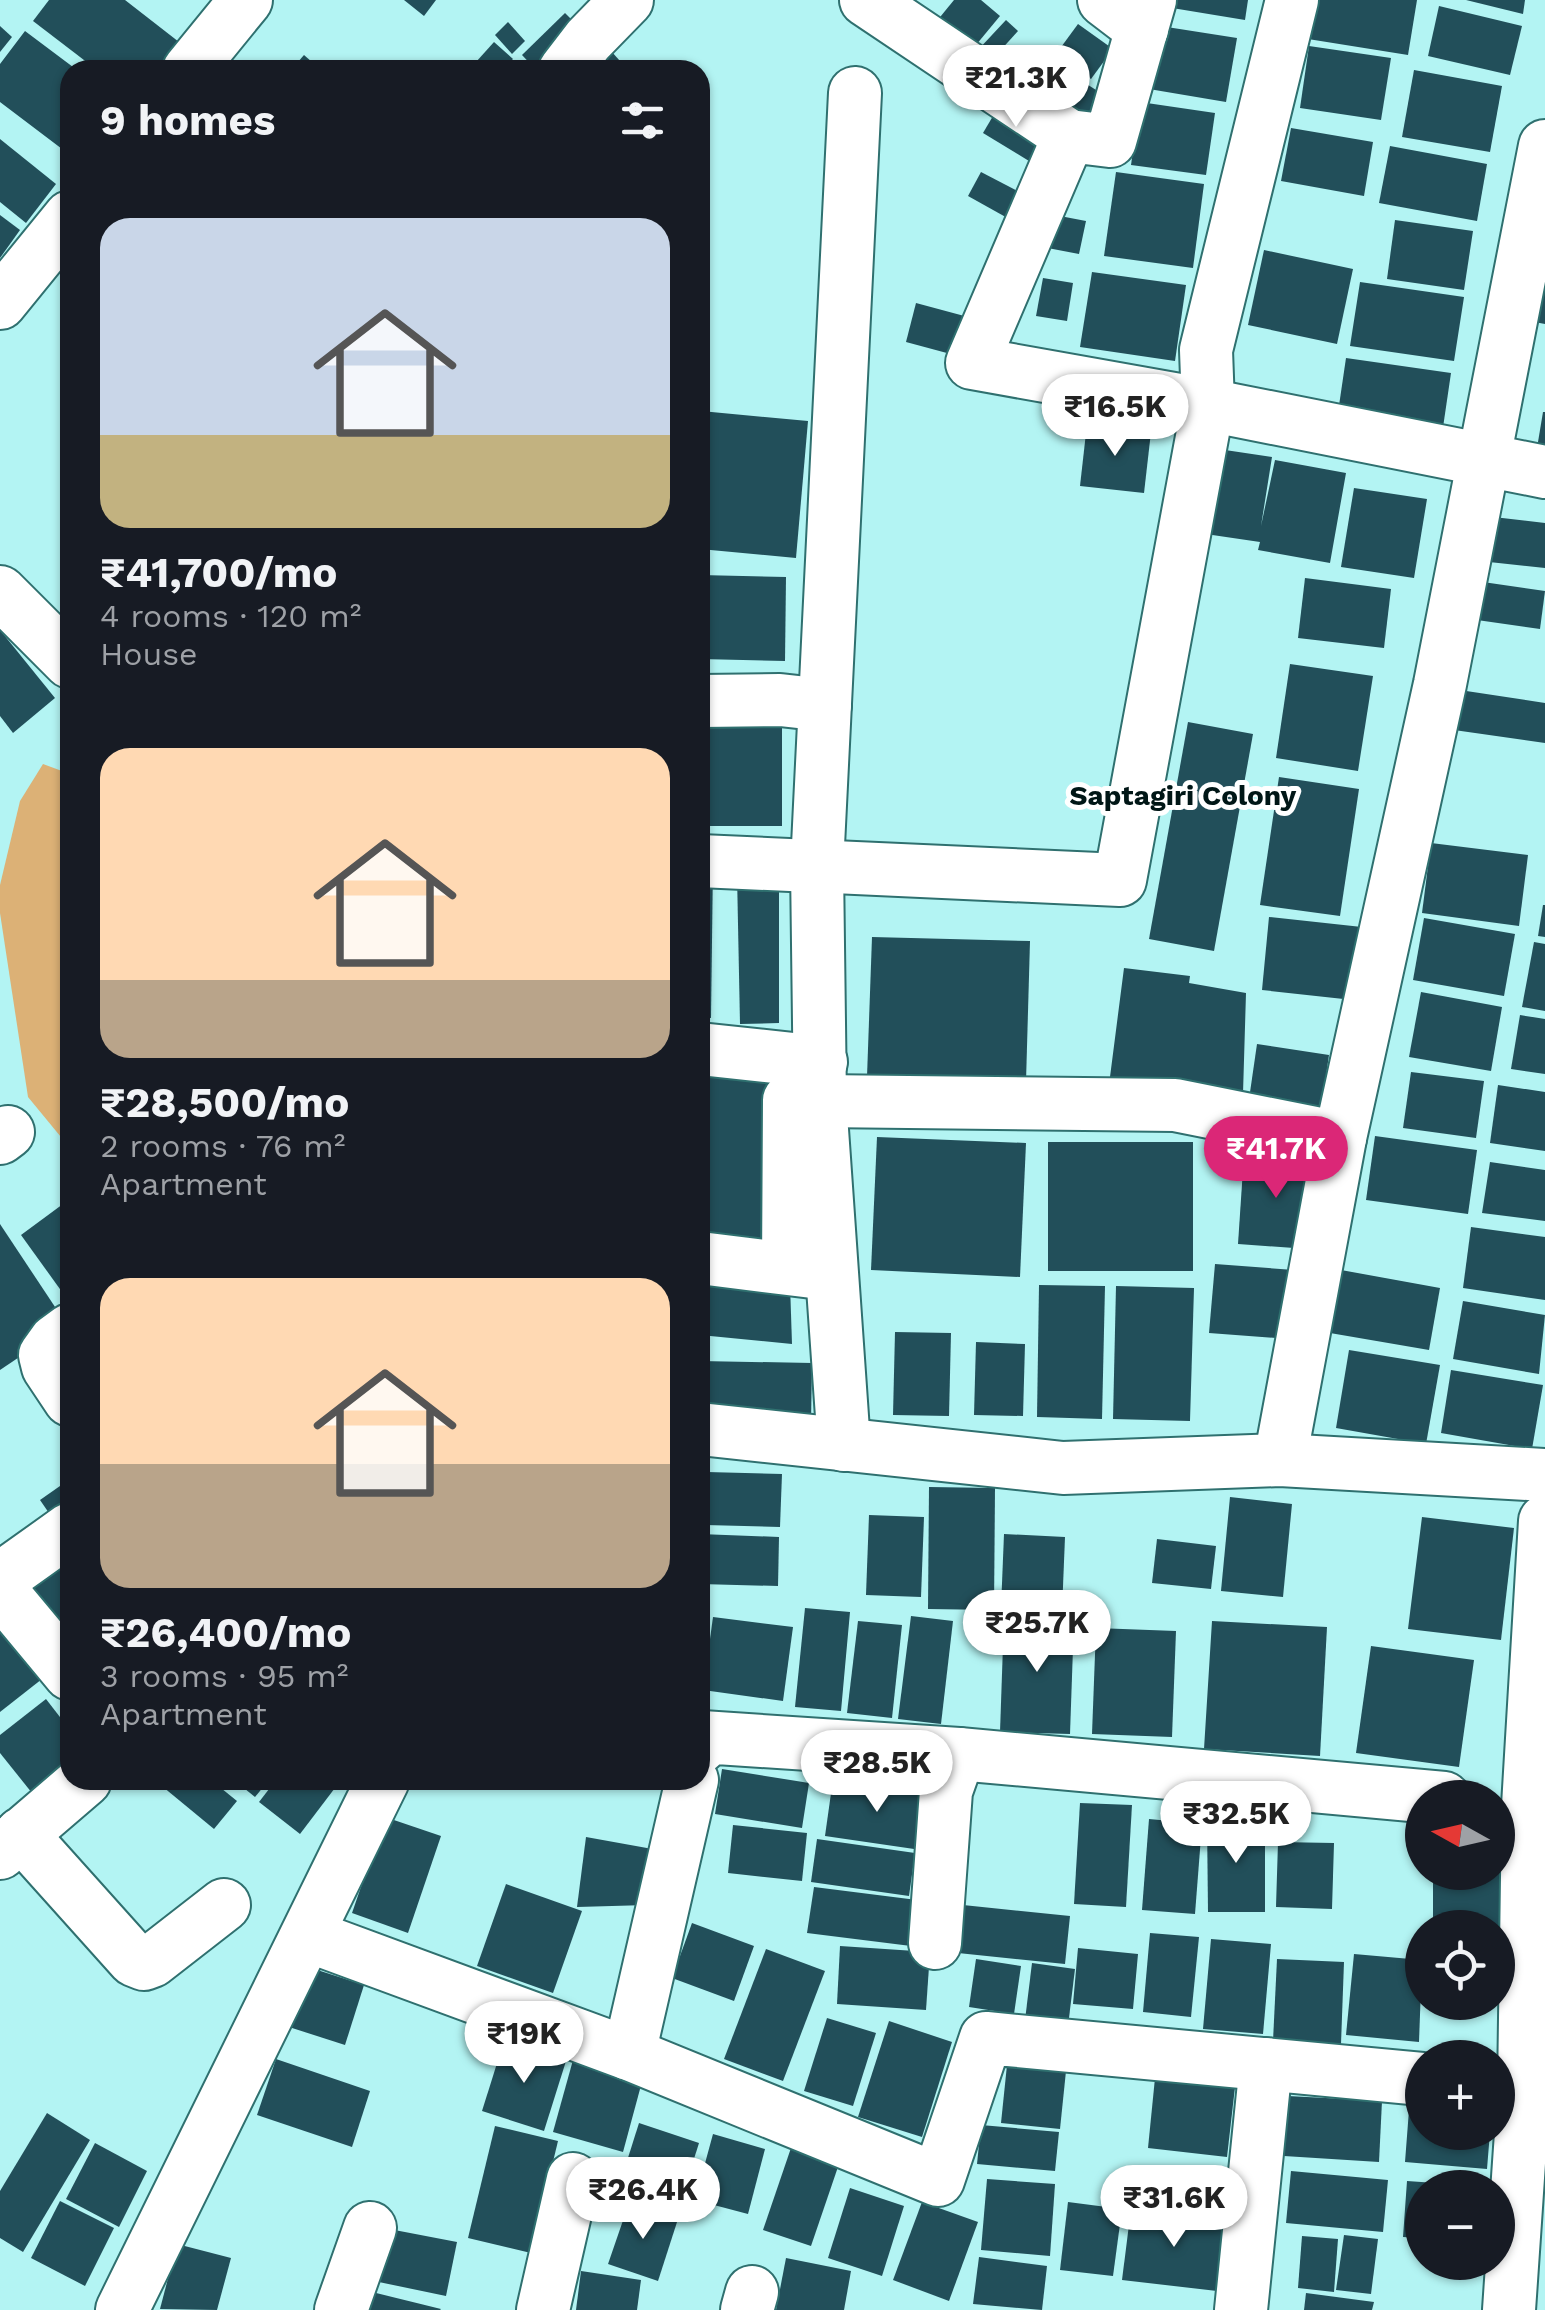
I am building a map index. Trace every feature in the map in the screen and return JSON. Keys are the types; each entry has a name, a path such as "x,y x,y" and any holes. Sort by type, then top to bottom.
{"street":[{"path":"197,60 246,0"},
{"path":"573,60 627,0"},
{"path":"866,0 1069,136 1110,141 1132,10"},
{"path":"710,835 805,849 1120,880 1208,405 1206,350 1292,0"},
{"path":"844,1445 810,1271 805,849 808,703 855,92"},
{"path":"1069,136 972,363 1545,472"},
{"path":"1280,1460 1340,1138 1440,684 1545,146"},
{"path":"0,304 60,242"},
{"path":"4,604 60,653"},
{"path":"710,701 808,703"},
{"path":"710,860 805,849"},
{"path":"710,1038 808,1059"},
{"path":"710,1051 808,1059 1175,1104 1340,1138"},
{"path":"710,1259 810,1271"},
{"path":"60,1337 45,1355 60,1385"},
{"path":"710,1430 1062,1468 1280,1460 1545,1476"},
{"path":"1509,2310 1522,2089 1524,1805 1545,1520"},
{"path":"0,1579 60,1535"},
{"path":"0,1590 60,1662"},
{"path":"710,1738 960,1754 1405,1794"},
{"path":"935,1943 946,1791 960,1754"},
{"path":"74,1790 11,1844 134,1960 144,1964 152,1961 224,1904"},
{"path":"122,2310 378,1790"},
{"path":"629,2054 690,1790"},
{"path":"309,1936 629,2054 938,2180 986,2038 1405,2077"},
{"path":"1241,2310 1266,2064"},
{"path":"543,2310 573,2179"},
{"path":"341,2310 370,2228"}],"shaded area":[{"path":"43,764 60,770 60,1136 28,1097 0,913 0,885 20,801"}],"building":[{"path":"49,0 125,0 179,42 165,60 84,60 33,21"},
{"path":"404,0 436,0 424,16"},
{"path":"954,0 981,0 1000,16 971,51 936,22"},
{"path":"1161,0 1248,0 1245,20 1160,6"},
{"path":"1314,0 1417,0 1408,55 1308,39"},
{"path":"1466,0 1525,0 1523,14"},
{"path":"1439,6 1522,26 1510,75 1428,56"},
{"path":"565,13 586,34 559,60 527,60 522,55"},
{"path":"1006,20 1018,31 989,63 977,51"},
{"path":"508,22 525,41 512,54 495,35"},
{"path":"1078,24 1113,49 1091,79 1056,54"},
{"path":"1154,25 1237,38 1226,102 1143,88"},
{"path":"0,26 12,37 0,52"},
{"path":"25,31 64,60 60,60 60,147 0,102 0,64"},
{"path":"494,42 513,59 512,60 478,60"},
{"path":"603,42 619,60 592,60 588,55"},
{"path":"1309,46 1391,58 1381,120 1300,108"},
{"path":"1414,70 1502,86 1490,152 1402,137"},
{"path":"1077,78 1112,100 1091,135 1054,112"},
{"path":"1003,99 1050,126 1029,161 983,133"},
{"path":"1140,102 1215,113 1206,175 1131,165"},
{"path":"1291,128 1373,142 1364,196 1281,181"},
{"path":"0,139 56,184 26,223 0,202"},
{"path":"1390,146 1487,164 1477,221 1379,203"},
{"path":"981,172 1025,195 1011,220 968,196"},
{"path":"1116,172 1204,184 1193,268 1104,256"},
{"path":"1039,212 1086,221 1079,254 1032,245"},
{"path":"0,215 20,230 0,258"},
{"path":"1395,220 1473,231 1464,290 1387,279"},
{"path":"1264,250 1353,269 1337,344 1248,325"},
{"path":"1092,272 1186,285 1175,361 1080,347"},
{"path":"1043,278 1073,283 1067,321 1036,316"},
{"path":"1545,281 1545,324 1524,320"},
{"path":"1360,282 1464,297 1454,361 1350,346"},
{"path":"916,303 968,317 958,356 906,342"},
{"path":"1346,358 1451,373 1441,441 1336,426"},
{"path":"710,412 808,421 796,558 710,550"},
{"path":"1545,412 1545,456 1536,454"},
{"path":"1087,424 1151,432 1144,493 1080,486"},
{"path":"1205,447 1272,457 1261,526 1275,460 1346,473 1330,563 1258,550 1260,542 1192,532"},
{"path":"1354,488 1427,499 1414,578 1341,567"},
{"path":"1485,516 1545,523 1545,568 1480,561"},
{"path":"710,575 786,577 785,661 710,659"},
{"path":"1305,578 1391,589 1384,648 1298,638"},
{"path":"1476,581 1545,591 1540,629 1470,619"},
{"path":"0,630 55,698 13,733 0,716"},
{"path":"1290,664 1373,676 1358,771 1276,758"},
{"path":"1453,689 1545,703 1545,743 1447,729"},
{"path":"710,718 782,719 782,826 710,826"},
{"path":"1188,722 1253,734 1214,951 1149,939"},
{"path":"1279,777 1359,789 1340,916 1260,905"},
{"path":"1431,843 1528,855 1519,926 1422,913"},
{"path":"713,864 711,1018 710,1018"},
{"path":"737,874 779,874 779,1023 740,1024"},
{"path":"1545,905 1545,937 1538,936"},
{"path":"1269,917 1371,928 1362,1001 1262,990"},
{"path":"1424,918 1515,934 1504,996 1413,980"},
{"path":"872,937 1030,941 1026,1082 867,1077"},
{"path":"1534,942 1545,944 1545,1011 1522,1007"},
{"path":"1124,968 1190,976 1189,983 1246,993 1243,1094 1110,1077"},
{"path":"1421,992 1502,1007 1491,1071 1409,1057"},
{"path":"1520,1015 1545,1019 1545,1074 1511,1069"},
{"path":"1257,1044 1329,1055 1319,1124 1247,1113"},
{"path":"710,1058 776,1063 777,1241 710,1242"},
{"path":"1411,1072 1484,1081 1476,1138 1403,1128"},
{"path":"1498,1085 1545,1092 1545,1151 1490,1143"},
{"path":"1375,1136 1477,1150 1468,1214 1366,1200"},
{"path":"877,1137 1026,1143 1020,1277 871,1270"},
{"path":"1048,1142 1193,1142 1193,1271 1048,1271"},
{"path":"1244,1154 1315,1159 1308,1249 1238,1244"},
{"path":"1490,1162 1545,1170 1545,1221 1482,1213"},
{"path":"60,1206 60,1289 21,1235"},
{"path":"0,1224 60,1314 60,1330 0,1370"},
{"path":"1471,1227 1545,1237 1545,1300 1463,1288"},
{"path":"1215,1264 1294,1270 1289,1339 1209,1333"},
{"path":"1341,1270 1440,1288 1429,1350 1330,1333"},
{"path":"710,1274 790,1284 792,1344 710,1336"},
{"path":"1039,1285 1105,1286 1102,1419 1037,1417"},
{"path":"1116,1286 1194,1288 1190,1421 1113,1419"},
{"path":"1463,1301 1545,1315 1539,1374 1453,1359"},
{"path":"895,1332 951,1333 949,1416 893,1415"},
{"path":"976,1342 1025,1344 1023,1416 974,1415"},
{"path":"1349,1350 1440,1365 1426,1444 1336,1428"},
{"path":"710,1361 812,1363 811,1422 710,1419"},
{"path":"1451,1370 1543,1385 1532,1449 1441,1433"},
{"path":"710,1472 782,1474 780,1527 710,1525"},
{"path":"60,1486 60,1510 51,1516 40,1500"},
{"path":"929,1487 995,1488 994,1610 928,1609"},
{"path":"1230,1497 1292,1504 1283,1597 1221,1591"},
{"path":"869,1515 924,1517 921,1597 866,1595"},
{"path":"1422,1517 1514,1528 1501,1640 1408,1629"},
{"path":"710,1534 779,1537 778,1586 710,1584"},
{"path":"1004,1534 1065,1537 1062,1611 1001,1608"},
{"path":"1157,1539 1216,1546 1211,1589 1152,1583"},
{"path":"60,1565 60,1629 21,1594"},
{"path":"805,1608 850,1612 841,1711 795,1707"},
{"path":"911,1616 953,1621 941,1724 898,1719"},
{"path":"1004,1616 1074,1619 1070,1734 1000,1732"},
{"path":"713,1617 793,1627 783,1701 710,1691"},
{"path":"858,1621 902,1625 892,1718 847,1713"},
{"path":"1212,1621 1327,1627 1320,1756 1204,1749"},
{"path":"0,1625 42,1679 0,1712"},
{"path":"1096,1628 1176,1631 1172,1737 1092,1734"},
{"path":"1371,1646 1474,1660 1459,1767 1356,1753"},
{"path":"46,1699 60,1717 60,1771 32,1793 0,1753 0,1735"},
{"path":"722,1769 809,1783 802,1828 715,1814"},
{"path":"833,1779 929,1793 921,1850 825,1836"},
{"path":"167,1790 223,1790 237,1801 214,1829"},
{"path":"268,1790 333,1790 300,1834 259,1802"},
{"path":"1080,1803 1132,1805 1126,1907 1074,1904"},
{"path":"385,1817 441,1836 408,1933 352,1913"},
{"path":"1149,1819 1202,1824 1195,1914 1142,1910"},
{"path":"1207,1820 1265,1820 1265,1912 1208,1912"},
{"path":"733,1825 807,1833 802,1881 728,1873"},
{"path":"586,1837 658,1850 647,1905 577,1907"},
{"path":"817,1839 915,1853 909,1896 811,1882"},
{"path":"1278,1842 1334,1843 1332,1909 1276,1907"},
{"path":"506,1884 582,1911 553,1993 477,1966"},
{"path":"814,1887 917,1900 911,1946 807,1933"},
{"path":"1433,1890 1512,1890 1512,1910 1433,1910"},
{"path":"963,1905 1070,1916 1065,1964 958,1953"},
{"path":"692,1923 754,1946 734,2001 672,1978"},
{"path":"1150,1933 1199,1937 1191,2017 1143,2012"},
{"path":"1211,1939 1271,1944 1263,2034 1203,2029"},
{"path":"840,1946 930,1952 926,2010 837,2004"},
{"path":"1078,1948 1138,1954 1133,2009 1073,2004"},
{"path":"766,1949 825,1971 783,2081 724,2059"},
{"path":"1354,1954 1405,1958 1405,2020 1420,2020 1419,2040 1346,2035"},
{"path":"976,1959 1021,1966 1014,2014 969,2007"},
{"path":"1277,1959 1344,1962 1341,2044 1273,2041"},
{"path":"1032,1963 1075,1969 1068,2026 1025,2020"},
{"path":"308,1967 364,1985 345,2045 289,2027"},
{"path":"827,2018 876,2033 853,2106 804,2091"},
{"path":"889,2021 952,2042 922,2137 858,2117"},
{"path":"504,2041 566,2061 544,2131 482,2111"},
{"path":"276,2059 370,2091 352,2147 257,2115"},
{"path":"573,2060 643,2078 623,2152 553,2132"},
{"path":"1007,2065 1066,2071 1060,2129 1001,2123"},
{"path":"1155,2078 1235,2087 1227,2157 1148,2148"},
{"path":"1288,2096 1382,2101 1379,2162 1284,2156"},
{"path":"47,2113 90,2140 23,2252 0,2238 0,2191"},
{"path":"639,2123 699,2143 681,2200 621,2180"},
{"path":"981,2125 1059,2132 1055,2171 977,2164"},
{"path":"495,2126 558,2141 531,2253 468,2238"},
{"path":"713,2134 765,2149 748,2214 695,2200"},
{"path":"95,2143 147,2171 119,2227 66,2199"},
{"path":"792,2145 840,2161 811,2246 763,2230"},
{"path":"1406,2150 1489,2150 1487,2169 1405,2162"},
{"path":"1291,2171 1388,2180 1383,2232 1286,2223"},
{"path":"987,2179 1055,2184 1050,2256 981,2250"},
{"path":"850,2188 904,2206 882,2276 828,2258"},
{"path":"60,2201 114,2228 85,2286 31,2258"},
{"path":"922,2202 978,2222 949,2301 893,2280"},
{"path":"1068,2202 1122,2209 1113,2276 1060,2270"},
{"path":"629,2203 678,2219 658,2281 608,2264"},
{"path":"1131,2209 1225,2220 1217,2291 1122,2280"},
{"path":"384,2228 457,2242 446,2296 374,2281"},
{"path":"1344,2235 1378,2239 1371,2294 1336,2290"},
{"path":"1302,2236 1338,2239 1334,2292 1298,2288"},
{"path":"177,2244 231,2258 217,2310 160,2309"},
{"path":"979,2257 1047,2266 1042,2310 973,2304"},
{"path":"786,2258 851,2271 844,2310 776,2310"},
{"path":"581,2271 641,2280 637,2310 576,2310"},
{"path":"368,2291 441,2309 363,2310"},
{"path":"1306,2293 1374,2302 1372,2310 1304,2310"}],"district":[{"name":"Saptagiri Colony","path":"1183,795"}]}
